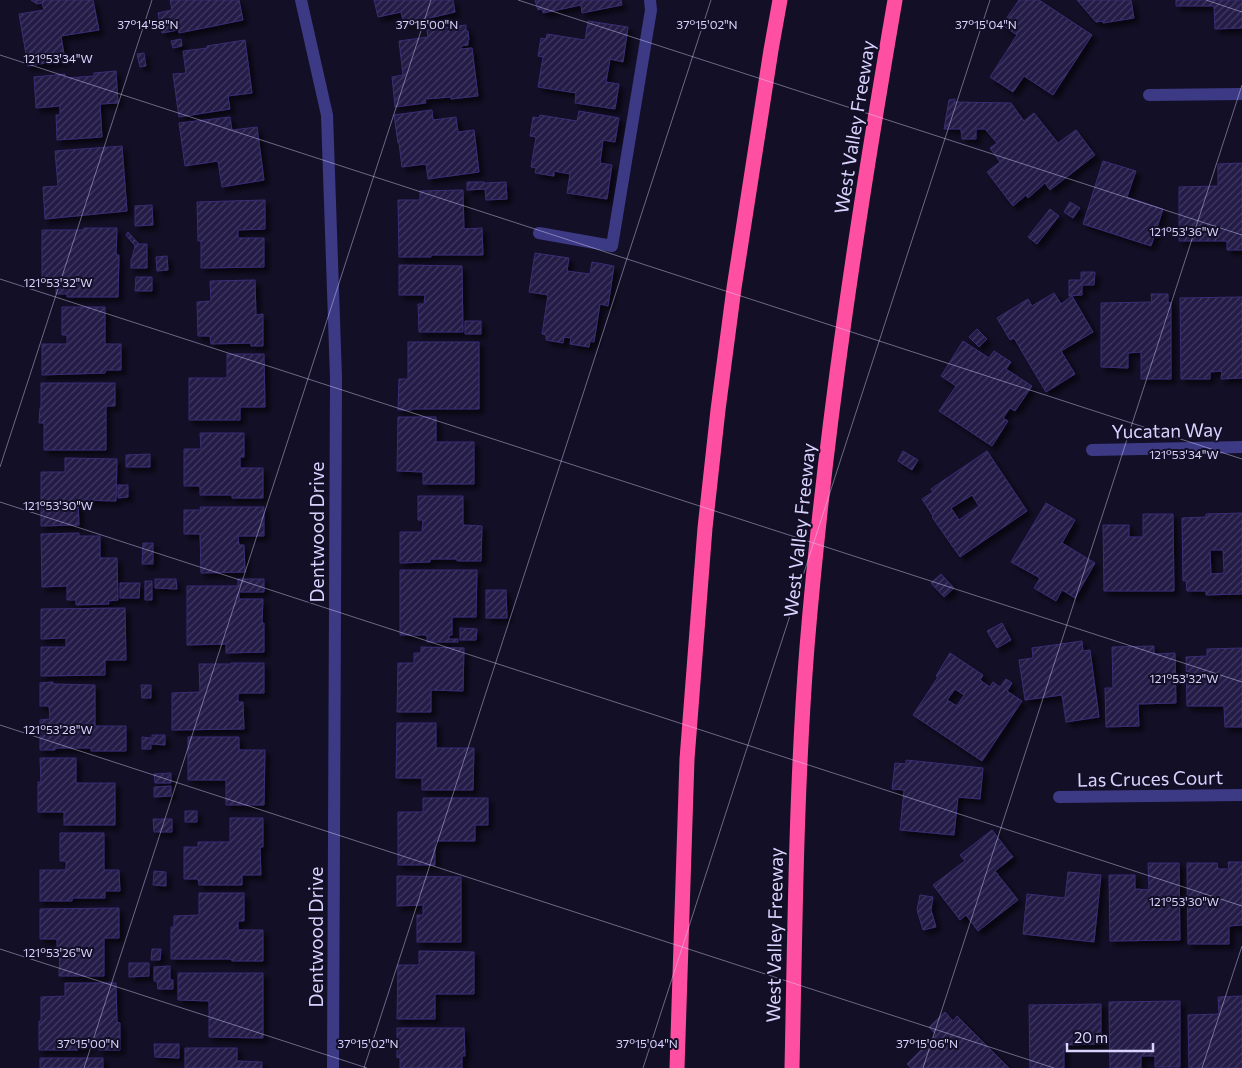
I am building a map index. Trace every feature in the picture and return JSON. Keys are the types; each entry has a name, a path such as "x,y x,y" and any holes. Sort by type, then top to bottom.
{"highway":[{"path":"677,1068 687,759 706,528 718,410 734,288 780,0"},
{"name":"West Valley Freeway","path":"792,1068 796,840 808,638 827,448 851,268 895,0"}],"street":[{"name":"Dentwood Drive","path":"301,0 327,116 336,378 333,1068"},
{"path":"539,233 612,246 651,10 650,0"},
{"path":"1150,95 1242,94"},
{"name":"Yucatan Way","path":"1092,450 1242,447"},
{"name":"Las Cruces Court","path":"1059,797 1242,795"}],"building":[{"path":"31,0 93,0 99,30 61,36 65,60 28,66 19,14 44,10 42,3 37,4"},
{"path":"170,0 239,0 243,20 179,33 178,30 162,33 158,13 172,10"},
{"path":"374,0 453,0 455,12 404,24 401,12 378,17"},
{"path":"535,0 621,0 622,5 582,13 581,5 543,13 542,9 538,10"},
{"path":"1019,0 1039,0 1092,35 1053,95 1024,76 1013,92 990,77 1017,35 1002,25"},
{"path":"1077,0 1131,0 1134,18 1103,23 1103,21 1096,22"},
{"path":"1176,0 1242,0 1242,28 1215,29 1214,6 1176,6"},
{"path":"588,21 628,27 623,62 610,59 606,82 619,84 615,109 575,103 576,93 538,87 543,57 538,56 541,38 546,39 547,34 585,40"},
{"path":"466,25 468,45 461,46 461,49 472,48 478,96 425,99 426,103 395,107 392,77 403,75 399,41 428,37 427,30"},
{"path":"181,39 182,46 173,48 171,41"},
{"path":"245,40 252,93 228,96 230,109 179,117 173,74 186,73 183,51"},
{"path":"144,53 146,66 140,67 137,54"},
{"path":"116,71 118,103 100,104 102,137 57,140 56,115 60,115 60,106 36,108 34,77 65,74 65,78 94,76 94,73"},
{"path":"955,99 955,102 1011,103 1024,121 1034,113 1058,143 1076,130 1095,155 1050,190 1045,183 1028,198 1026,195 1013,206 987,172 1000,162 990,148 997,143 985,129 976,129 976,139 962,139 961,129 944,129 949,100"},
{"path":"432,110 433,120 456,117 458,132 474,130 479,172 428,179 426,164 402,167 394,115"},
{"path":"579,111 619,118 615,142 603,140 600,163 612,165 607,199 567,193 570,174 554,171 554,176 535,173 536,168 531,167 536,137 530,136 533,117 539,118 540,115 577,121"},
{"path":"230,117 232,130 257,127 264,180 222,187 218,161 185,166 179,123"},
{"path":"122,146 127,211 45,219 43,187 58,186 55,151"},
{"path":"1103,161 1136,171 1127,197 1163,209 1151,246 1083,224"},
{"path":"1242,163 1242,250 1227,250 1227,241 1179,241 1179,187 1218,186 1218,164"},
{"path":"467,182 506,182 507,199 486,200 485,189 467,190"},
{"path":"463,190 464,229 482,228 483,255 399,257 398,200 420,200 420,191"},
{"path":"265,200 265,229 238,230 238,238 264,238 264,267 201,268 201,241 198,241 197,202"},
{"path":"1070,202 1080,208 1073,218 1064,212"},
{"path":"152,205 153,225 135,226 135,206"},
{"path":"1050,209 1059,216 1037,244 1028,237"},
{"path":"84,228 117,228 116,255 119,255 118,297 67,297 67,294 56,294 56,283 42,283 42,230 83,230"},
{"path":"128,232 139,244 147,244 147,268 131,268 131,259 135,246 126,235"},
{"path":"535,253 569,258 567,271 590,274 592,262 614,266 608,306 600,304 594,342 590,341 589,347 570,344 571,338 564,337 563,343 546,340 546,335 542,334 548,295 529,292"},
{"path":"167,256 168,270 157,271 156,257"},
{"path":"399,265 462,266 463,332 419,332 418,304 424,304 425,295 399,295"},
{"path":"1081,272 1095,272 1094,285 1082,285 1082,295 1069,296 1069,280 1081,280"},
{"path":"136,277 152,277 152,291 135,291"},
{"path":"255,280 256,315 263,314 263,346 251,346 251,343 211,344 210,336 198,336 197,302 211,301 210,281"},
{"path":"1054,293 1061,304 1072,296 1093,332 1061,351 1075,374 1046,392 1014,338 1010,340 997,318 1028,299 1032,306"},
{"path":"1151,294 1168,294 1168,302 1171,303 1171,379 1141,379 1141,352 1128,353 1128,368 1101,367 1101,303 1152,302"},
{"path":"1242,297 1242,378 1221,379 1222,371 1210,372 1210,379 1181,379 1180,298"},
{"path":"62,307 105,307 105,344 121,344 121,370 106,370 105,373 42,375 42,344 67,344 67,335 62,335"},
{"path":"465,321 481,321 481,334 465,334"},
{"path":"977,329 987,339 979,347 969,337"},
{"path":"963,341 989,358 994,351 1011,362 1006,369 1032,386 1015,411 1010,408 1003,418 1008,421 992,446 939,411 956,386 941,376"},
{"path":"408,342 479,342 479,409 398,410 399,379 408,379"},
{"path":"227,354 264,354 265,407 240,407 240,420 189,420 189,378 227,378"},
{"path":"41,383 115,383 115,406 106,406 106,450 44,450 44,423 39,423"},
{"path":"398,417 436,417 436,442 474,442 474,484 423,484 423,472 397,471"},
{"path":"200,433 244,433 244,457 240,457 240,468 263,468 263,498 232,498 232,495 200,495 200,486 184,486 184,449 201,449"},
{"path":"903,451 918,460 912,470 898,461"},
{"path":"987,451 1027,511 960,557 922,499 933,492 931,489","holes":["972,495 979,506 959,520 951,508"]},
{"path":"150,454 150,467 126,467 126,455"},
{"path":"65,458 117,459 116,501 78,500 79,525 41,526 41,472 65,472"},
{"path":"118,485 128,485 128,497 118,498"},
{"path":"418,496 463,496 463,525 482,526 481,561 430,559 430,562 400,563 400,532 422,532 423,520 418,520"},
{"path":"1046,503 1075,520 1062,543 1095,563 1075,598 1062,590 1056,601 1034,588 1040,578 1011,562"},
{"path":"200,507 264,507 264,536 238,536 239,545 244,545 245,572 201,573 200,534 184,534 184,510 201,510"},
{"path":"1242,513 1242,594 1206,595 1206,591 1187,591 1186,580 1183,581 1182,518 1206,517 1206,514","holes":["1210,550 1223,550 1224,573 1211,574"]},
{"path":"1143,514 1173,514 1174,591 1104,591 1103,525 1129,525 1129,537 1143,537"},
{"path":"79,533 79,536 100,536 100,558 117,558 118,600 108,601 109,604 76,605 76,600 67,600 67,586 42,587 41,534"},
{"path":"143,543 153,543 153,564 142,564"},
{"path":"400,570 477,570 476,617 452,617 452,635 449,635 449,639 458,639 458,642 427,642 427,635 400,635"},
{"path":"941,574 954,588 944,597 931,583"},
{"path":"155,579 176,579 177,589 155,588"},
{"path":"238,579 264,579 264,592 239,592 239,599 263,599 264,652 226,653 226,644 187,645 187,586 238,586"},
{"path":"145,581 152,581 152,600 145,600"},
{"path":"120,583 140,583 139,598 120,598"},
{"path":"486,590 506,590 507,618 486,618"},
{"path":"125,608 126,660 105,660 105,675 41,676 41,647 66,647 66,638 41,639 41,609"},
{"path":"1002,623 1011,640 997,648 987,631"},
{"path":"460,628 477,629 476,640 460,640"},
{"path":"1082,641 1083,651 1090,650 1099,717 1066,722 1062,695 1025,700 1019,660 1033,658 1032,648"},
{"path":"1154,646 1154,654 1175,653 1176,703 1138,704 1139,726 1106,727 1105,688 1113,688 1112,647"},
{"path":"421,647 464,648 463,691 431,690 431,712 397,712 398,663 414,663 414,653 421,653"},
{"path":"1242,648 1242,727 1225,727 1224,706 1187,706 1186,657 1207,656 1207,649"},
{"path":"950,653 983,675 980,680 990,687 993,682 1000,687 1006,679 1012,683 1007,691 1022,701 982,761 913,715 938,677 936,676","holes":["955,689 964,695 957,706 947,700"]},
{"path":"264,663 264,693 238,693 238,702 243,702 244,729 172,730 172,693 200,692 199,664"},
{"path":"53,682 53,684 95,685 95,726 126,726 126,751 91,751 91,748 40,750 40,720 50,719 49,706 40,706 40,683"},
{"path":"141,685 151,685 151,698 142,698"},
{"path":"397,723 436,723 436,748 474,748 473,790 422,790 422,778 396,778"},
{"path":"152,735 165,735 165,745 152,744"},
{"path":"142,737 151,738 151,749 142,749"},
{"path":"188,737 239,737 239,750 265,750 264,805 226,805 226,780 188,780"},
{"path":"40,758 76,758 76,783 115,783 115,825 64,825 64,812 38,812 38,782 41,782"},
{"path":"906,760 983,768 980,799 958,797 954,835 900,830 904,790 892,789 895,763 906,764"},
{"path":"171,773 171,783 155,783 154,774"},
{"path":"171,786 171,796 154,797 154,787"},
{"path":"423,798 488,798 488,825 475,825 475,841 435,841 435,865 398,865 398,812 423,812"},
{"path":"185,811 197,811 197,822 185,822"},
{"path":"230,818 263,818 263,847 260,847 261,875 242,875 242,885 199,885 198,879 184,879 184,847 198,847 198,842 230,842"},
{"path":"153,819 172,819 172,832 154,832"},
{"path":"992,830 1013,857 995,871 1018,900 978,931 966,915 960,920 933,885 965,861 960,855"},
{"path":"60,833 104,833 104,870 119,870 120,891 105,891 105,898 72,898 72,901 40,901 40,870 66,870 66,861 60,861"},
{"path":"1228,862 1242,862 1242,925 1229,926 1229,944 1188,944 1187,863 1217,863 1218,869 1229,869"},
{"path":"1148,863 1179,863 1180,940 1110,941 1109,875 1135,875 1135,889 1149,890"},
{"path":"154,871 166,872 166,886 153,885"},
{"path":"1068,872 1101,875 1094,942 1023,934 1027,894 1065,898"},
{"path":"397,876 461,877 461,942 417,942 417,915 423,915 423,905 397,906"},
{"path":"199,893 244,893 244,921 238,921 238,930 263,930 263,961 171,959 171,927 174,927 174,916 199,915"},
{"path":"920,895 933,897 931,910 936,927 923,930 917,910"},
{"path":"119,908 119,938 104,938 104,976 59,976 60,950 57,950 57,939 40,939 40,909"},
{"path":"152,949 161,949 160,960 151,960"},
{"path":"419,951 474,952 474,994 435,994 435,1019 397,1019 398,965 419,965"},
{"path":"129,963 149,963 149,976 129,977"},
{"path":"170,966 170,980 173,980 173,989 158,989 157,981 154,981 154,967"},
{"path":"178,973 263,973 263,1038 209,1037 209,1001 178,1000"},
{"path":"65,983 116,983 117,1022 120,1023 120,1050 99,1050 99,1041 88,1041 88,1048 78,1048 78,1050 39,1050 41,997 65,996"},
{"path":"1242,996 1242,1068 1189,1068 1188,1015 1219,1014 1218,997"},
{"path":"1180,1001 1180,1067 1155,1067 1155,1056 1141,1056 1141,1068 1110,1068 1109,1002"},
{"path":"1101,1004 1101,1044 1064,1045 1064,1068 1030,1068 1029,1005"},
{"path":"945,1012 953,1021 957,1016 1009,1068 911,1068 907,1064 936,1035 929,1027"},
{"path":"397,1028 464,1028 465,1056 462,1056 462,1068 400,1068 400,1057 397,1058"},
{"path":"154,1044 179,1044 179,1058 155,1057"},
{"path":"185,1048 237,1048 237,1061 262,1062 262,1068 185,1068"},
{"path":"40,1058 103,1058 103,1068 40,1068"}]}
